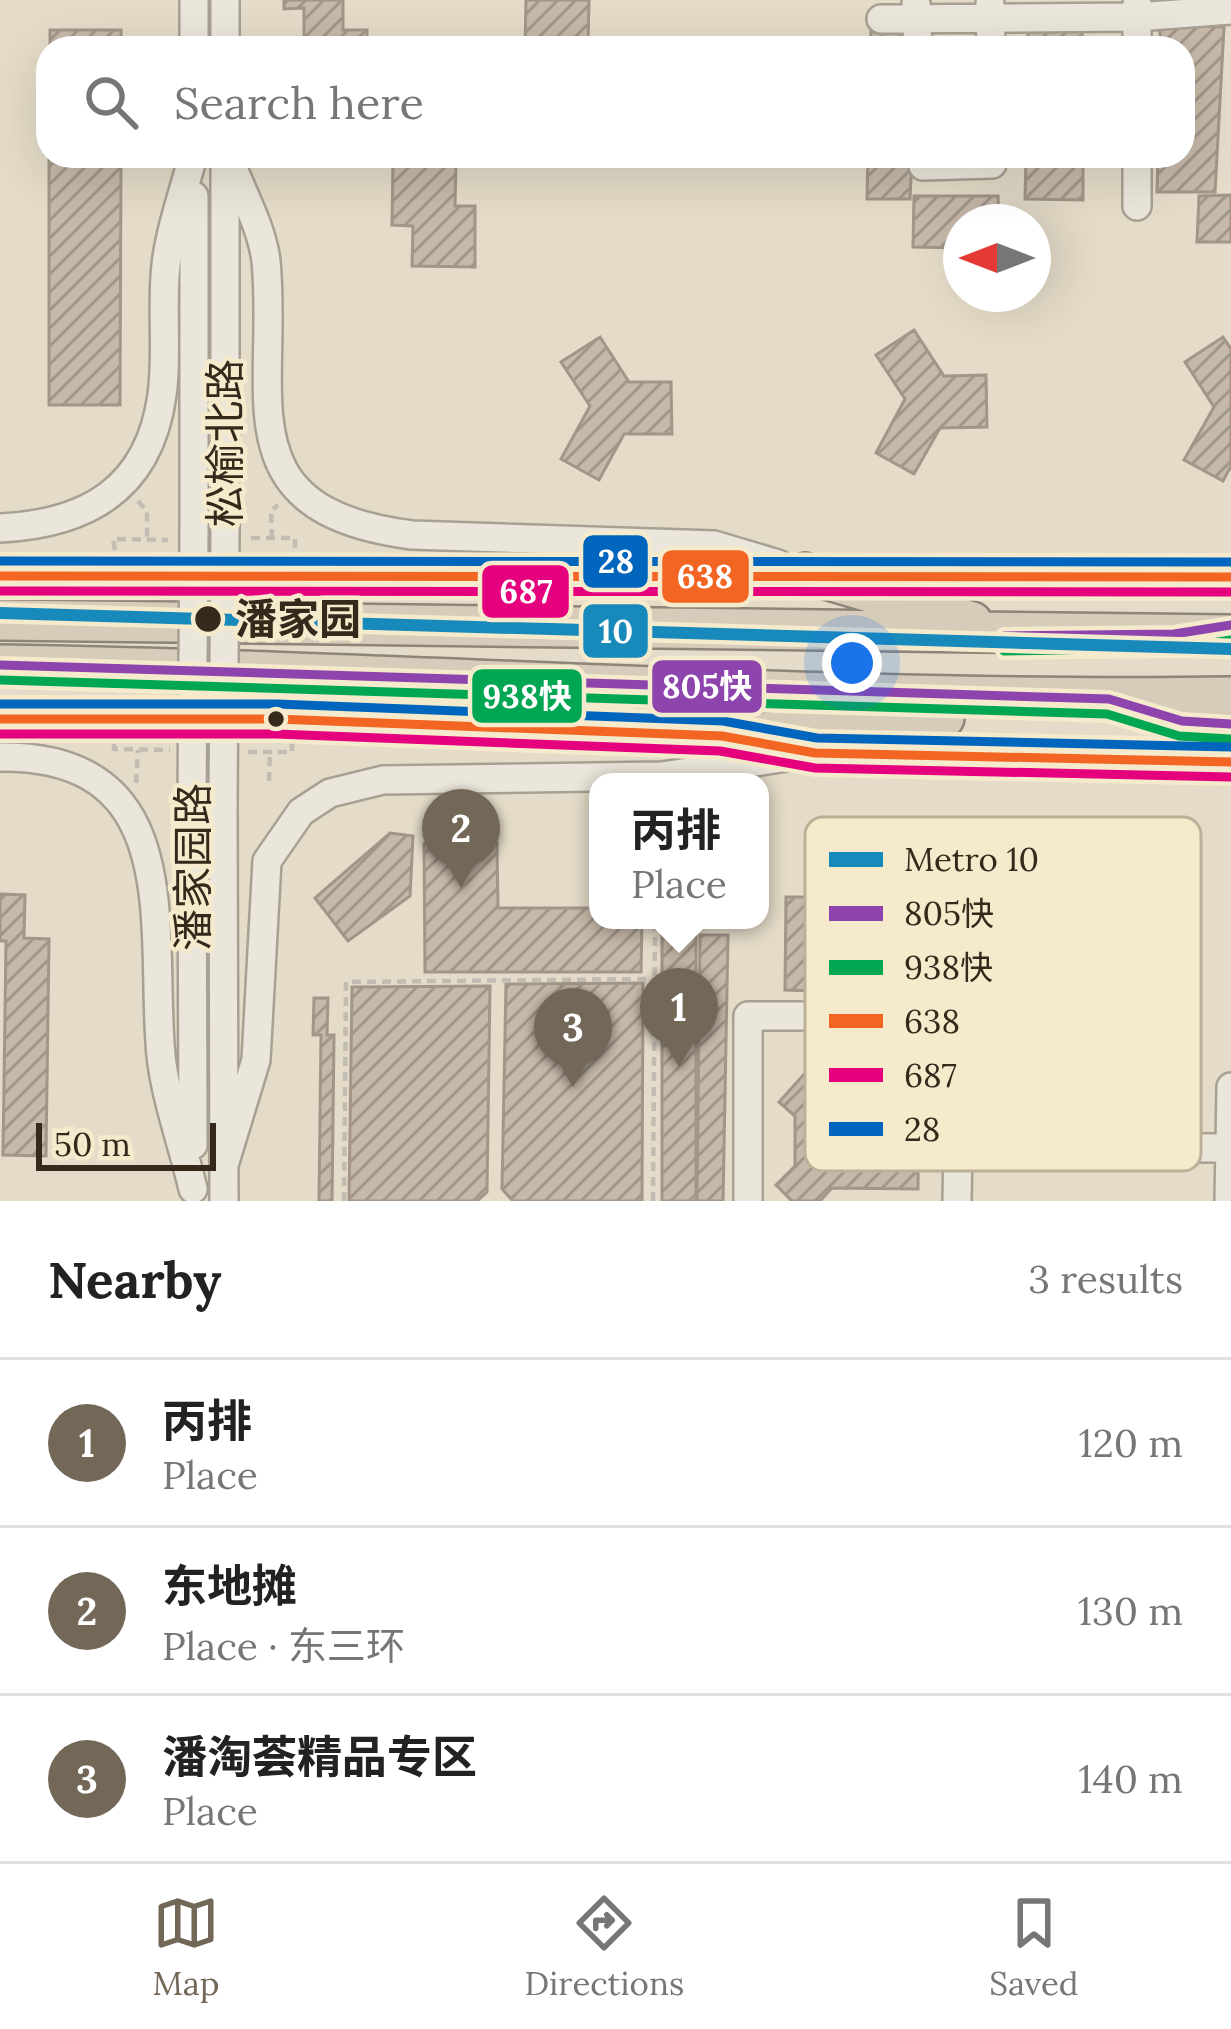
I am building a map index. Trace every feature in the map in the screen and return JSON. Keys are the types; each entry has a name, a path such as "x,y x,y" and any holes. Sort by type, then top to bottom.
{"highway":[{"path":"805,573 1018,636"},
{"path":"0,620 1018,636 1231,634"},
{"path":"1174,634 1231,625"},
{"path":"0,665 267,669 1023,698 1231,697"},
{"path":"722,736 979,717 1023,698"},
{"path":"1109,699 1183,721 1231,724"}],"street":[{"path":"194,0 194,36"},
{"path":"225,0 225,36"},
{"path":"880,19 916,9 1231,10"},
{"path":"0,528 51,526 95,507 140,464 162,398 166,262 190,168"},
{"name":"松榆北路","path":"183,536 193,168"},
{"name":"松榆北路","path":"223,802 236,536 227,168"},
{"path":"232,168 266,257 263,404 275,452 298,487 328,515 369,530 412,536 714,545 805,573"},
{"path":"1137,168 1137,206"},
{"name":"潘家园路","path":"183,536 192,801 194,1195"},
{"path":"0,576 805,573 1231,577"},
{"path":"0,718 276,719 722,736 815,753 1231,762"},
{"path":"682,773 815,753"},
{"path":"0,757 25,757 85,775 119,805 147,846 158,899 161,1059 194,1195"},
{"path":"224,1166 256,1060 267,861 301,812 330,793 383,780 589,777"},
{"name":"潘家园路","path":"223,802 224,1201"},
{"path":"748,1201 748,1016 805,1016"},
{"path":"1229,1201 1231,1087"},
{"path":"957,1201 958,1171"}],"path":[{"path":"114,550 113,539 183,536"},
{"path":"236,536 295,538 295,549"},
{"path":"114,732 114,749 171,750"},
{"path":"242,752 292,752 292,735"},
{"path":"269,782 270,752"},
{"path":"652,1201 655,929"},
{"path":"344,1201 346,982 653,979"}],"building":[{"path":"284,0 343,0 343,30 367,30 367,36 304,36 304,8 284,9"},
{"path":"526,0 589,0 588,36 525,36"},
{"path":"1160,25 1224,27 1215,192 1157,192 1158,168 1195,168 1195,36 1160,36"},
{"path":"1028,28 1082,28 1082,36 1028,36"},
{"path":"50,30 121,30 121,36 50,36"},
{"path":"871,31 917,33 917,36 871,36"},
{"path":"49,168 121,168 120,405 49,405"},
{"path":"393,168 456,168 455,206 475,206 475,267 412,266 413,226 392,225"},
{"path":"868,168 911,168 910,199 867,199"},
{"path":"1026,168 1083,168 1083,200 1025,199"},
{"path":"1231,195 1231,242 1197,242 1199,196"},
{"path":"914,196 998,196 998,204 943,204 943,248 913,247"},
{"path":"914,330 944,376 986,375 987,427 940,428 914,474 876,453 905,399 876,355"},
{"path":"600,337 629,382 671,382 672,434 624,434 599,480 561,459 590,406 561,362"},
{"path":"1223,337 1231,349 1231,466 1223,481 1184,460 1214,407 1185,362"},
{"path":"390,833 413,836 410,896 348,941 315,898"},
{"path":"497,843 498,908 589,908 589,929 642,929 641,972 425,972 424,844"},
{"path":"0,894 25,895 24,938 49,939 46,1156 3,1155 6,941 0,941"},
{"path":"786,897 805,897 805,991 785,990"},
{"path":"662,932 696,932 696,1201 662,1201"},
{"path":"700,935 728,935 723,1201 697,1201"},
{"path":"643,983 642,1201 513,1201 502,1189 506,984"},
{"path":"490,986 487,1192 477,1201 349,1201 352,987"},
{"path":"314,998 328,998 327,1035 334,1035 332,1201 319,1201 321,1035 313,1035"},
{"path":"805,1073 805,1171 918,1171 918,1189 832,1188 820,1201 792,1201 776,1185 795,1166 795,1116 779,1102"}],"metro line":[{"name":"10","path":"0,613 1231,649"}],"transit line":[{"name":"28","path":"0,561 1231,562"},
{"name":"638","path":"0,576 1231,577"},
{"name":"687","path":"0,591 1231,592"},
{"name":"805快","path":"1004,636 1174,634 1231,625"},
{"name":"938快","path":"1004,651 1174,649 1231,640"},
{"name":"805快","path":"0,665 1109,699 1182,721 1231,724"},
{"name":"938快","path":"0,680 1107,714 1179,736 1230,739"},
{"name":"28","path":"0,704 277,704 723,721 817,738 1231,747"},
{"name":"638","path":"0,719 276,719 722,736 815,753 1231,762"},
{"name":"687","path":"0,734 276,734 720,751 815,768 1231,777"}],"place":[{"name":"潘家园","path":"208,619"},
{"name":"东地摊","path":"461,888"},
{"name":"丙排","path":"679,1067"},
{"name":"潘淘荟精品专区","path":"573,1087"}]}
